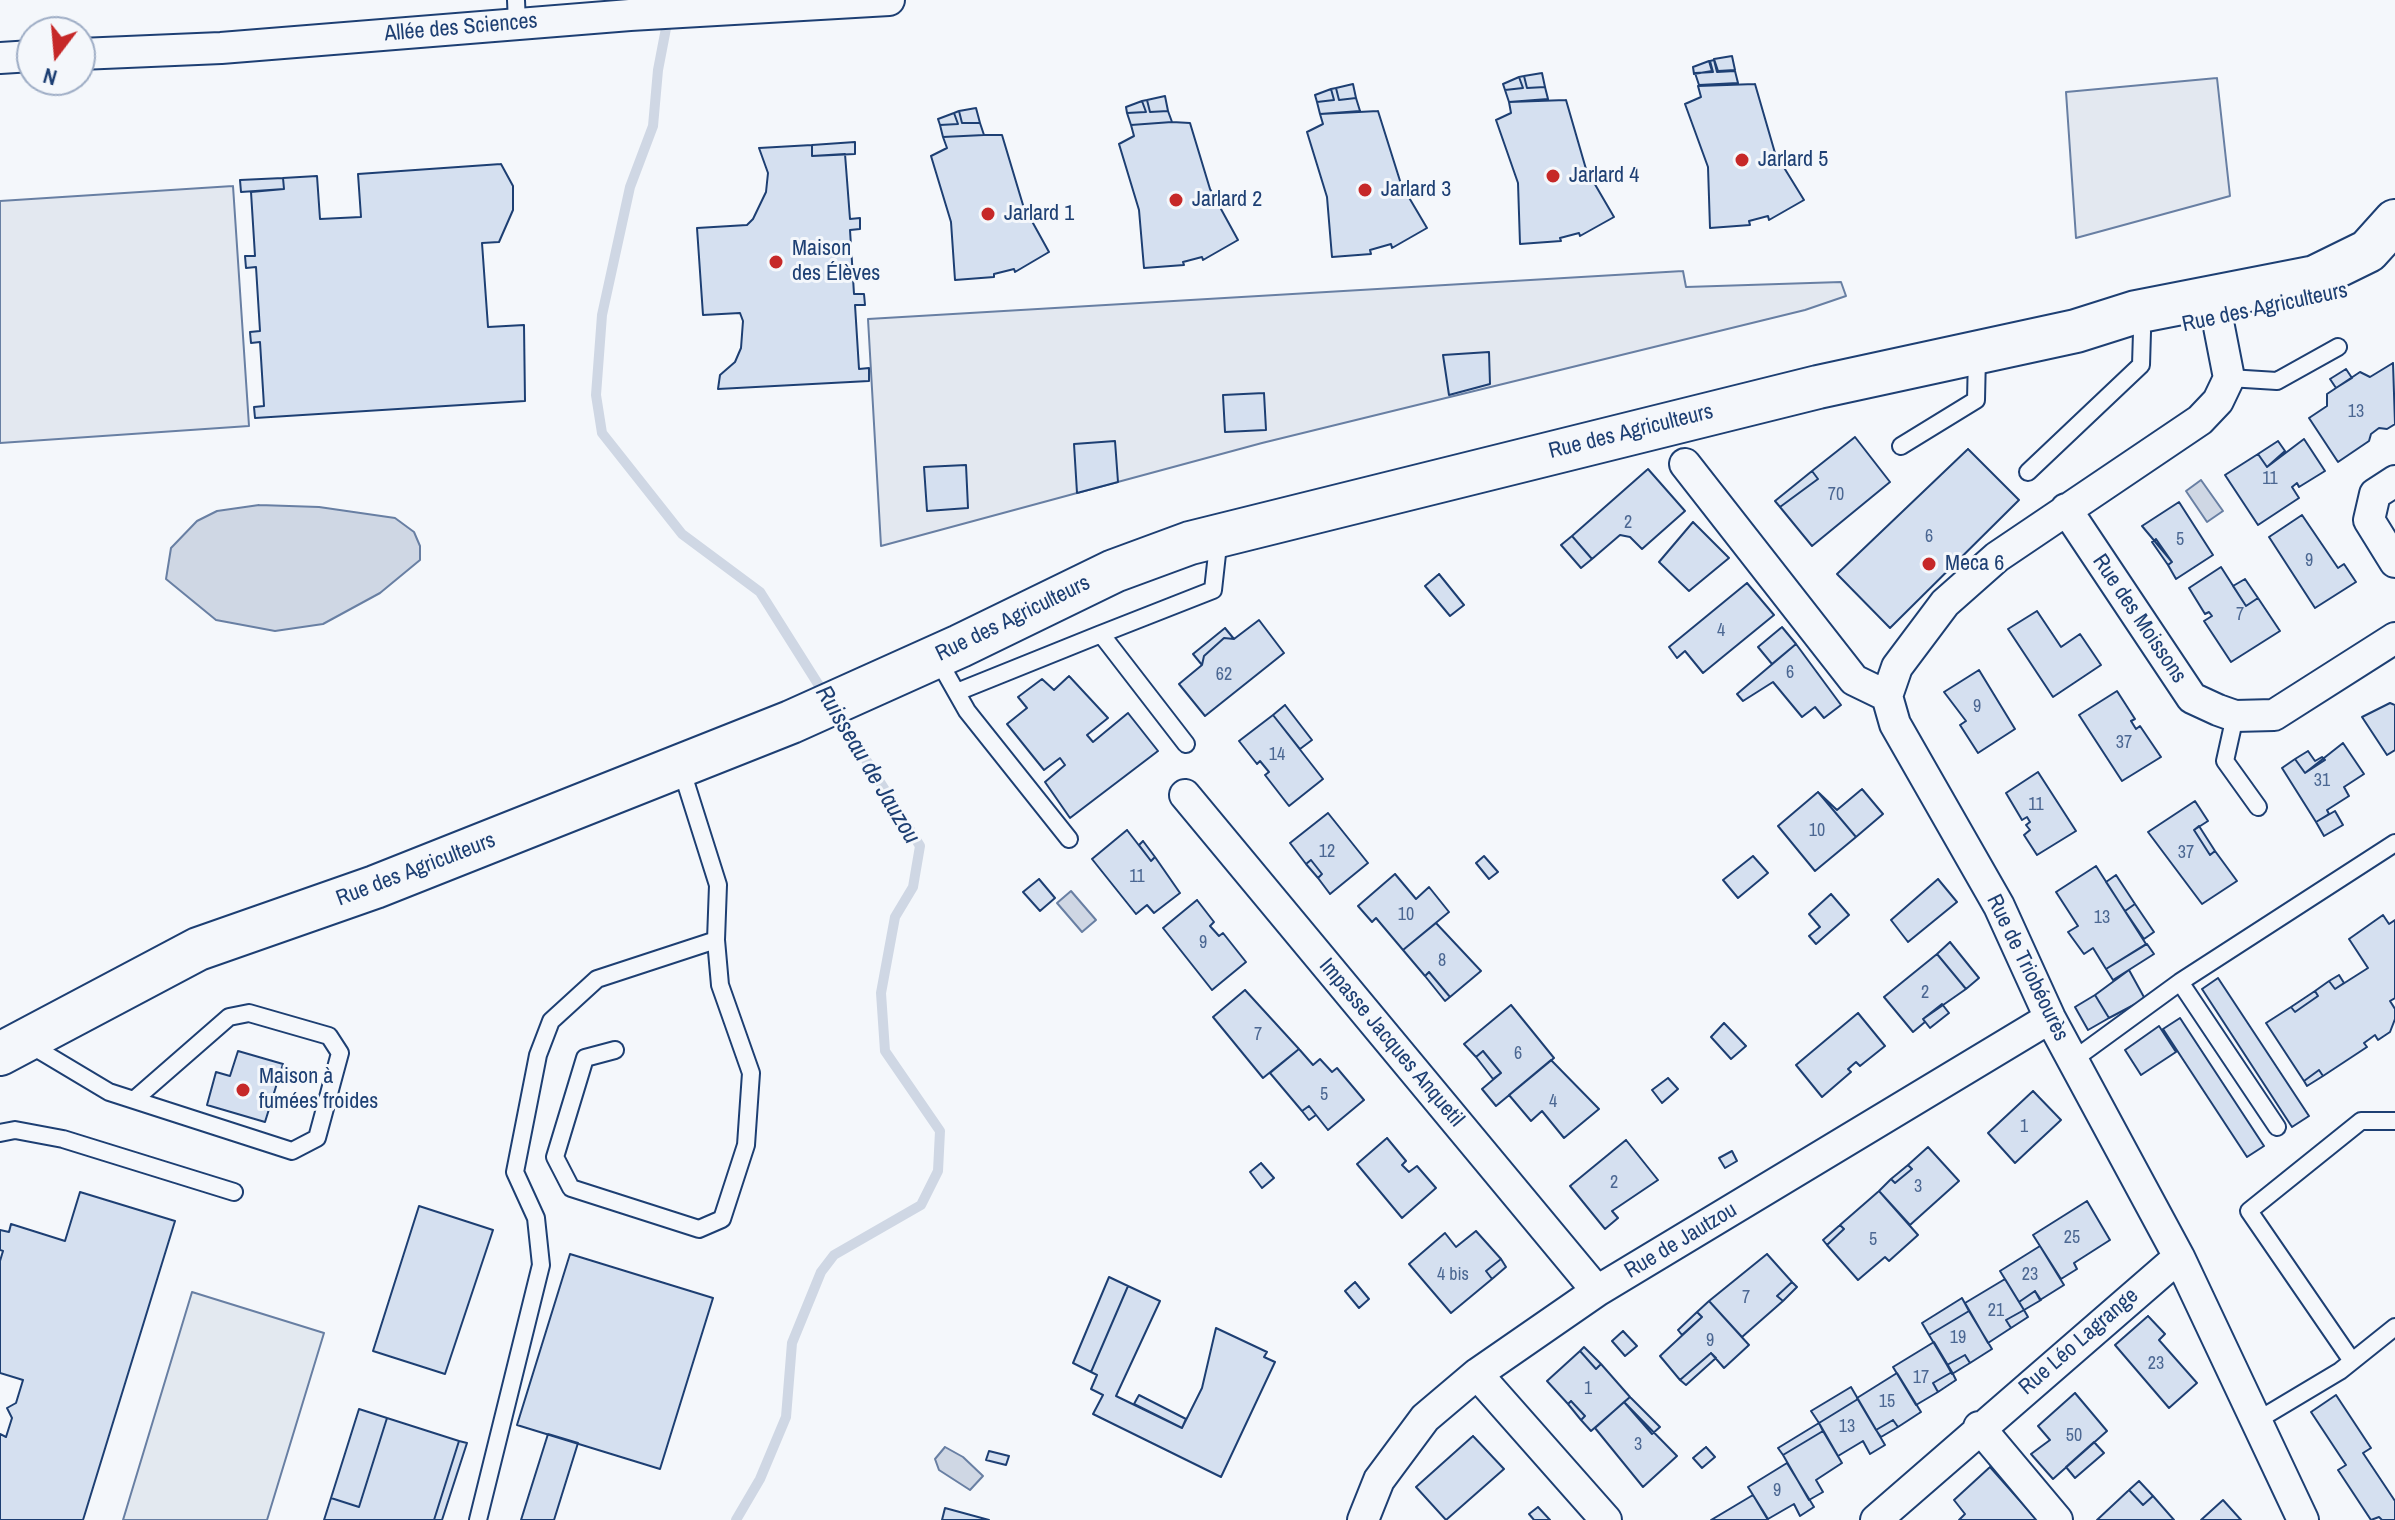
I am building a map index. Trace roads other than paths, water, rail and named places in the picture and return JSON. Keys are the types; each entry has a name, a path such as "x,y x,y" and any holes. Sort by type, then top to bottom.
{"street":[{"name":"Allée des Sciences","path":"96,53 221,48 516,12 703,13 889,0"},
{"name":"Rue des Agriculteurs","path":"11,1047 198,949 375,887 791,722 1114,571 1219,534 1977,350 2215,307 2315,277 2348,263 2380,241 2395,221"},
{"name":"Rue des Agriculteurs","path":"2215,307 2333,298 2374,280 2395,258"},
{"path":"1685,464 1854,680 1887,696 1897,667 1945,603 1997,557 2200,420 2218,401 2229,378 2215,307"},
{"path":"2395,481 2375,494 2369,520 2395,562"},
{"name":"Rue des Moissons","path":"2066,509 2192,698 2235,716 2274,715 2395,638"},
{"name":"Rue de Triobéourès","path":"1887,696 1895,724 1999,906 2050,1018 2179,1257 2303,1520"},
{"name":"Impasse Jacques Anquetil","path":"1185,795 1597,1291"},
{"name":"Rue de Jautzou","path":"1363,1520 1379,1480 1425,1418 1477,1374 1597,1291 2050,1018"},
{"name":"Rue Léo Lagrange","path":"1876,1520 1979,1427 2179,1257"},
{"path":"1477,1374 1606,1520"},
{"path":"1979,1427 2057,1520"}],"lane":[{"path":"2028,472 2141,365 2139,322"},
{"path":"2229,378 2277,381 2338,347"},
{"path":"1901,446 1976,400 1977,350"},
{"path":"957,692 1213,590 1219,534"},
{"path":"1101,634 1186,744"},
{"path":"936,656 967,711 1069,839"},
{"path":"2235,716 2225,761 2258,807"},
{"path":"615,1050 585,1058 555,1157 571,1188 699,1229 722,1219 746,1145 751,1073 720,985 716,940 718,885 681,766"},
{"path":"2073,1060 2180,982 2395,843"},
{"path":"478,1520 541,1265 536,1218 515,1172 538,1055 551,1021 597,979 716,940"},
{"path":"2180,982 2277,1127"},
{"path":"11,1047 109,1092 292,1151 317,1138 340,1053 329,1036 249,1013 229,1017 135,1099"},
{"path":"2352,1361 2249,1211 2361,1121 2395,1121"},
{"path":"0,1133 15,1130 63,1139 234,1192"},
{"path":"2258,1420 2352,1361 2395,1327"}],"waterway":[{"name":"Ruisseau de Jauzou","path":"668,18 658,70 653,126 630,187 602,315 596,395 602,433 682,534 760,592 825,695"},
{"name":"Ruisseau de Jauzou","path":"736,1520 760,1479 786,1417 792,1343 821,1272 834,1255 921,1205 938,1171 940,1131 885,1051 881,993 895,917 913,887 920,846 836,712"}],"place":[{"name":"Jarlard 5","path":"1742,160"},
{"name":"Jarlard 4","path":"1553,176"},
{"name":"Jarlard 3","path":"1365,190"},
{"name":"Jarlard 2","path":"1176,200"},
{"name":"Jarlard 1","path":"988,214"},
{"name":"Maison des Élèves","path":"776,262"},
{"name":"Meca 6","path":"1929,564"},
{"name":"Maison à fumées froides","path":"243,1090"}]}
